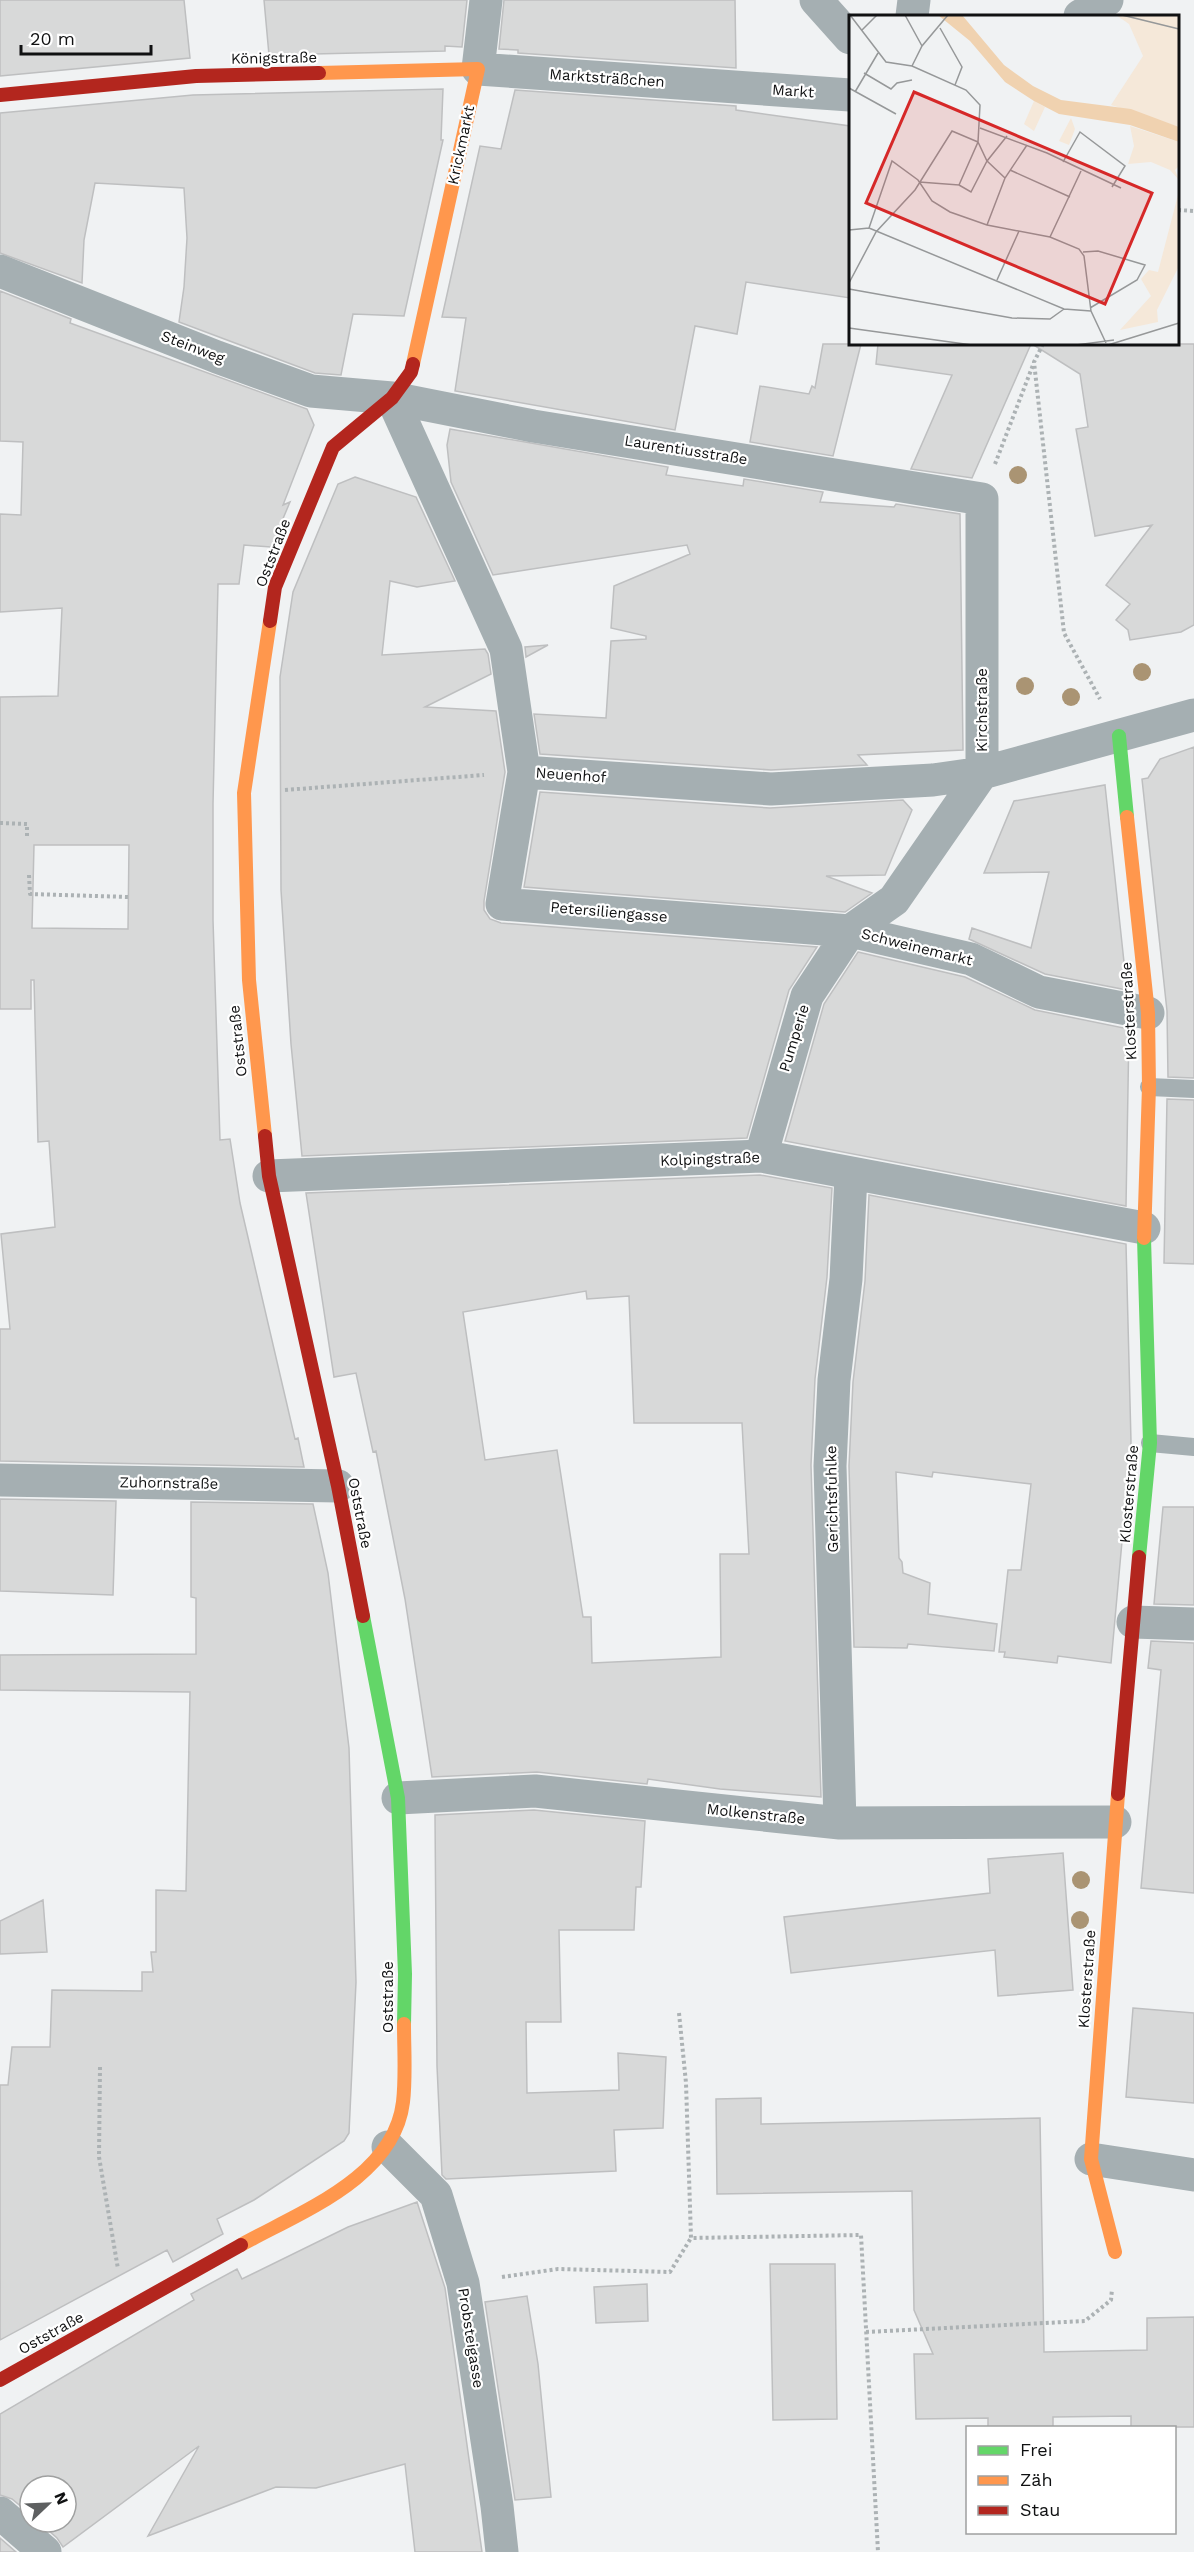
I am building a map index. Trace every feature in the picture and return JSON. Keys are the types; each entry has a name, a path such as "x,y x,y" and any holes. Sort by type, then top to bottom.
{"street":[{"name":"Krickmarkt","path":"333,447 392,398 411,372 478,69 486,0"},
{"path":"816,0 849,38"},
{"path":"912,15 914,0"},
{"path":"1082,15 1107,0"},
{"name":"Marktsträßchen","path":"478,69 736,87"},
{"name":"Königstraße","path":"0,96 196,76 478,69"},
{"name":"Markt","path":"736,87 849,95"},
{"name":"Steinweg","path":"0,272 217,357 311,391 392,398"},
{"name":"Laurentiusstraße","path":"392,398 532,426 982,499"},
{"name":"Neuenhof","path":"392,398 506,649 524,772 771,789 933,780 982,773"},
{"name":"Oststraße","path":"0,2380 359,2179 388,2147 404,2104 405,1974 398,1798 338,1486 269,1176 249,980 244,793 275,588 333,447"},
{"name":"Kirchstraße","path":"982,499 982,773 1194,715"},
{"name":"Klosterstraße","path":"1115,2252 1091,2159 1115,1822 1150,1443 1144,1228 1149,1087 1148,1013 1119,736"},
{"name":"Petersiliengasse","path":"524,772 502,904 850,931"},
{"name":"Schweinemarkt","path":"850,931 894,900 950,823 982,773"},
{"name":"Schweinemarkt","path":"850,931 971,959 1039,992 1148,1013"},
{"name":"Pumperie","path":"761,1156 807,996 850,931"},
{"name":"Kolpingstraße","path":"269,1176 761,1156 851,1175 1144,1228"},
{"name":"Gerichtsfuhlke","path":"840,1823 830,1466 834,1380 846,1279 851,1175"},
{"name":"Zuhornstraße","path":"0,1480 338,1486"},
{"path":"1133,1622 1194,1624"},
{"name":"Molkenstraße","path":"398,1798 535,1791 840,1823 1115,1822"},
{"name":"Probsteigasse","path":"388,2147 436,2195 463,2283 502,2552"},
{"path":"1091,2159 1194,2175"},
{"path":"0,2513 45,2552"}],"lane":[{"path":"1149,1087 1194,1089"},
{"path":"1150,1443 1194,1447"}],"path":[{"path":"1179,210 1194,211"},
{"path":"982,499 1042,345"},
{"path":"1034,362 1064,633 1119,736"},
{"path":"244,793 524,772"},
{"path":"0,823 27,824 27,836"},
{"path":"29,875 30,894 129,897"},
{"path":"463,2283 558,2269 670,2272 691,2238 686,2083 679,2013"},
{"path":"100,2067 99,2157 125,2312"},
{"path":"691,2238 861,2235 878,2552"},
{"path":"866,2332 1085,2321 1111,2300 1115,2252"}],"building":[{"path":"0,0 184,0 190,58 0,76"},
{"path":"264,0 467,0 462,47 445,46 445,51 269,55"},
{"path":"504,0 735,0 736,68 518,53 518,50 499,49"},
{"path":"443,89 441,140 443,140 404,316 353,314 341,375 315,373 179,322 187,238 184,188 95,183 84,240 82,283 0,253 0,113 193,95"},
{"path":"515,90 736,106 736,110 849,126 849,298 746,282 737,334 695,326 675,430 455,391 466,318 442,317 480,146 501,149"},
{"path":"0,291 71,319 70,323 307,409 314,425 283,505 290,502 271,547 244,545 239,584 218,584 213,804 213,920 220,1140 230,1139 240,1203 295,1439 298,1438 304,1467 0,1461 0,1329 10,1329 1,1234 55,1227 49,1141 38,1142 34,980 31,980 31,1009 0,1009 0,697 58,696 62,608 0,612 0,514 21,515 23,442 0,441","holes":["34,845 129,845 128,929 32,928"]},
{"path":"823,344 861,345 833,456 750,442 760,386 809,394 812,386 815,388"},
{"path":"1194,344 1194,625 1181,632 1130,640 1128,630 1116,620 1130,604 1106,585 1152,525 1095,536 1076,429 1088,427 1080,374 1034,345"},
{"path":"878,345 1031,345 972,478 911,469 952,375 876,364"},
{"path":"450,429 668,467 666,475 743,486 744,479 823,492 820,502 894,507 896,504 960,514 963,750 858,755 867,765 771,770 540,754 534,714 606,718 611,641 646,639 646,636 611,628 614,586 690,554 687,545 493,575 451,482 447,445"},
{"path":"355,477 416,497 455,581 417,587 390,581 382,655 485,649 488,654 491,674 425,707 496,711 505,772 484,901 484,910 490,919 501,923 817,947 789,990 747,1138 302,1156 291,1044 281,890 280,677 293,592 338,484"},
{"path":"548,645 526,657 525,647"},
{"path":"1194,747 1194,1078 1168,1077 1167,1011 1142,779 1148,778 1160,759"},
{"path":"1105,785 1127,990 1045,974 969,939 972,928 1031,948 1049,872 984,873 1014,801"},
{"path":"540,792 770,808 903,800 912,810 885,875 826,876 872,893 845,912 524,887"},
{"path":"858,952 965,977 1035,1010 1129,1029 1126,1206 785,1141 824,1004"},
{"path":"1167,1099 1194,1100 1194,1264 1164,1263"},
{"path":"760,1175 832,1188 827,1277 815,1379 811,1465 821,1797 720,1789 648,1779 647,1784 537,1772 432,1777 405,1599 376,1451 373,1452 356,1373 334,1377 306,1193","holes":["586,1291 587,1299 629,1296 634,1423 742,1423 749,1554 720,1554 721,1657 592,1663 591,1617 583,1617 557,1450 485,1460 463,1312"]},
{"path":"869,1195 1126,1244 1131,1442 1111,1663 1058,1656 1057,1663 1004,1657 1005,1652 999,1652 1008,1570 1021,1570 1031,1484 933,1472 932,1477 896,1472 899,1558 902,1562 903,1573 930,1583 928,1614 997,1624 994,1651 908,1644 907,1648 854,1647 849,1466 853,1382 865,1281"},
{"path":"0,1499 116,1501 113,1595 0,1591"},
{"path":"191,1502 313,1504 328,1573 349,1748 356,1982 349,2133 344,2141 254,2200 217,2219 223,2234 173,2262 167,2250 0,2340 0,2085 8,2085 12,2047 50,2047 52,1990 142,1991 142,1972 153,1972 151,1952 156,1952 156,1890 186,1891 190,1692 0,1690 0,1655 196,1654 196,1598 191,1597"},
{"path":"1163,1507 1194,1507 1194,1605 1154,1604"},
{"path":"1151,1641 1194,1643 1194,1893 1141,1888 1161,1670 1148,1668"},
{"path":"534,1810 645,1821 641,1887 636,1887 634,1930 559,1930 561,2022 526,2022 527,2093 619,2090 618,2053 666,2057 663,2128 614,2130 616,2171 446,2179 442,2175 437,2066 435,1815"},
{"path":"1063,1853 1073,1990 998,1996 995,1950 791,1973 784,1917 990,1893 988,1859"},
{"path":"43,1900 47,1952 0,1954 0,1921"},
{"path":"1133,2008 1194,2013 1194,2103 1126,2097"},
{"path":"761,2098 761,2124 1040,2118 1044,2352 1147,2350 1147,2318 1194,2317 1194,2427 1131,2426 1131,2416 1053,2417 1053,2426 988,2426 988,2418 916,2419 914,2354 933,2354 914,2310 912,2191 717,2194 716,2099"},
{"path":"417,2202 445,2288 482,2552 415,2552 405,2464 316,2488 276,2487 148,2536 199,2446 63,2547 52,2534 78,2534 78,2474 18,2474 18,2504 0,2495 0,2414 194,2300 191,2294 237,2269 242,2279 348,2227"},
{"path":"770,2264 835,2264 837,2419 773,2420"},
{"path":"647,2284 648,2321 596,2323 594,2287"},
{"path":"527,2296 538,2364 551,2497 515,2500 485,2302"},
{"path":"0,2538 16,2552 0,2552"}],"traffic: fast":[{"path":"1119,736 1127,817"},
{"path":"1139,1557 1150,1443 1144,1238"},
{"path":"363,1616 398,1798 405,1974 404,2024"}],"traffic: slow":[{"path":"319,73 478,69 413,364"},
{"path":"265,1136 249,980 244,793 270,621"},
{"path":"1127,817 1148,1013 1149,1087 1144,1238"},
{"path":"1115,2252 1091,2159 1118,1794"},
{"path":"241,2245 341,2190 382,2152 396,2129 403,2102 404,2024"}],"traffic: jam":[{"path":"0,95 196,76 319,73"},
{"path":"270,621 275,587 333,447 392,398 411,372 413,364"},
{"path":"265,1136 269,1176 338,1486 363,1616"},
{"path":"1118,1794 1139,1557"},
{"path":"0,2380 241,2245"}]}
